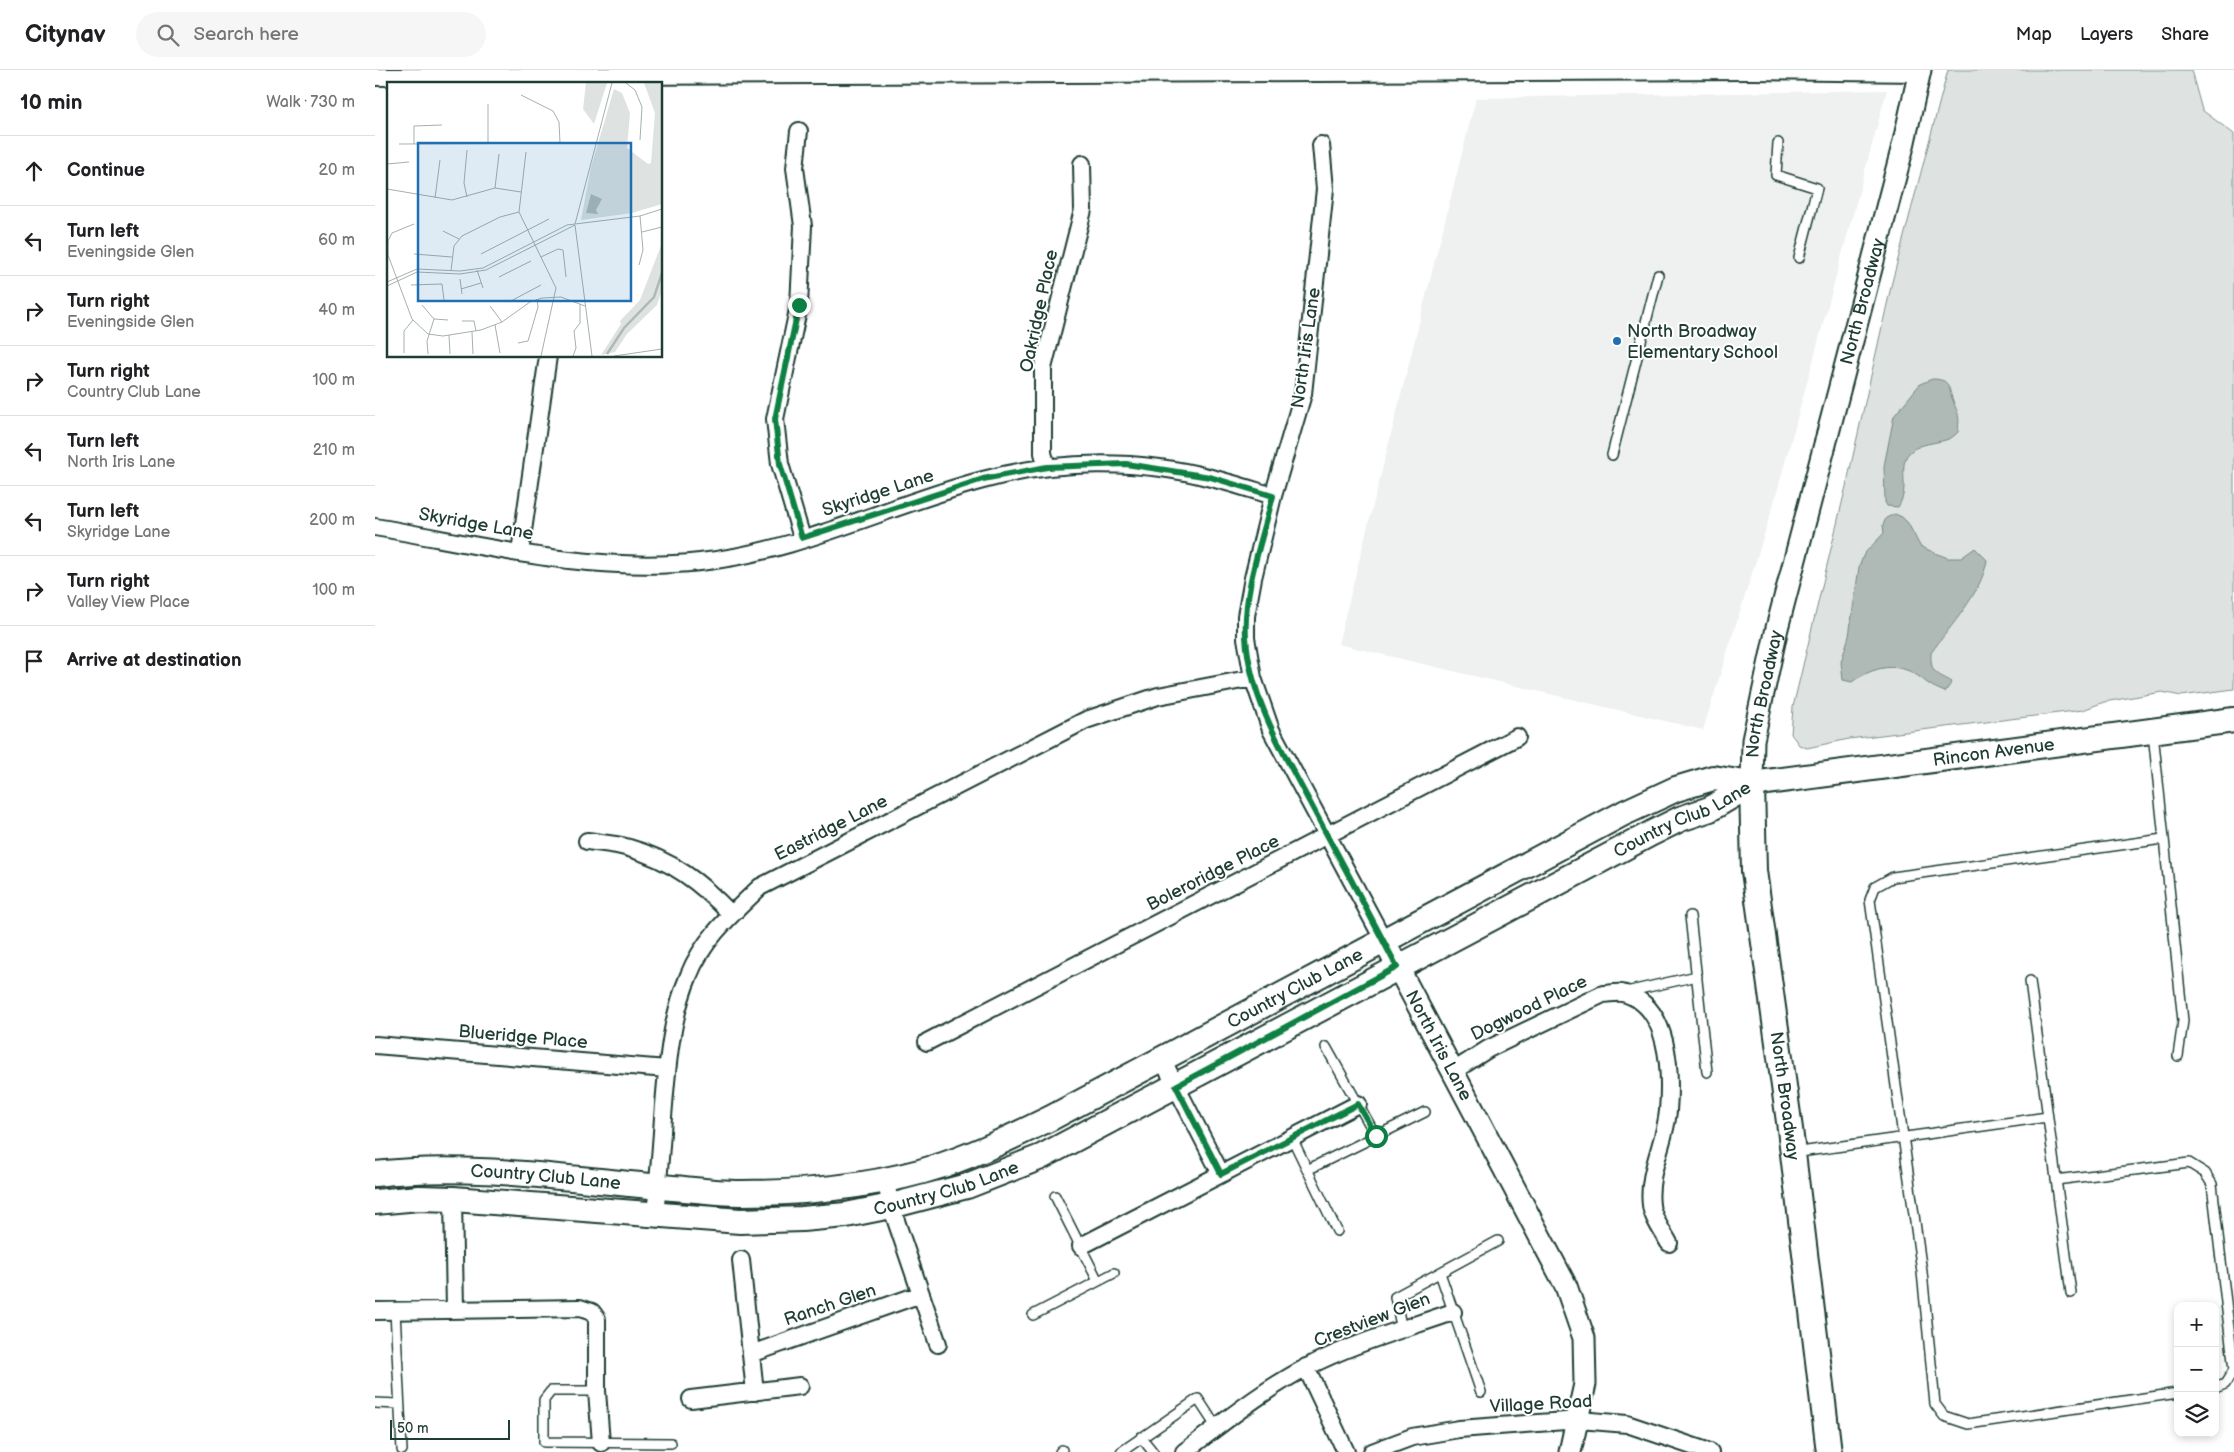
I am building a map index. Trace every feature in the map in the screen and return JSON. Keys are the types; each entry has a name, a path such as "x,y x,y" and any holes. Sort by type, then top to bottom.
{"main road":[{"name":"Rincon Avenue","path":"1751,784 2234,720"},
{"name":"Country Club Lane","path":"375,1174 415,1169 503,1172 741,1193 818,1190 885,1179 942,1165 992,1147 1051,1118 1624,813 1675,790 1713,778 1751,784"},
{"name":"Country Club Lane","path":"375,1202 419,1198 453,1199 740,1222 802,1219 846,1214 891,1206 967,1186 1041,1157 1652,832 1710,809 1751,784"},
{"name":"North Broadway","path":"1751,784 1754,871 1793,1153 1829,1452"},
{"path":"453,1199 456,1170"}],"street":[{"path":"375,77 983,73 1920,72"},
{"name":"North Broadway","path":"1751,784 1753,740 1777,628 1903,146 1920,72"},
{"path":"799,131 795,168 803,226 799,305 775,419 780,464 802,538"},
{"name":"North Iris Lane","path":"1321,146 1325,188 1303,394 1273,496 1253,578 1246,616 1246,638 1253,678 1271,730 1567,1286 1584,1338 1585,1384 1579,1420 1570,1452"},
{"name":"Oakridge Place","path":"1047,467 1043,453 1043,368 1083,210 1082,164"},
{"path":"520,552 548,358"},
{"name":"Skyridge Lane","path":"375,526 592,563 666,565 702,562 751,552 802,538 983,479 1047,467 1126,464 1210,477 1273,496"},
{"name":"Eastridge Lane","path":"655,1216 667,1069 675,1022 689,974 708,941 731,914 760,887 1086,720 1158,696 1253,678"},
{"name":"Boleroridge Place","path":"927,1042 1517,737"},
{"path":"587,841 628,848 669,863 705,887 731,914"},
{"path":"1622,993 1644,1003 1657,1021 1668,1054 1668,1113 1651,1178 1651,1207 1669,1243"},
{"name":"Dogwood Place","path":"1452,1072 1488,1049 1603,994 1622,993"},
{"name":"Blueridge Place","path":"375,1044 667,1069"},
{"path":"1162,1059 1221,1174"},
{"path":"1081,1246 1358,1104"},
{"path":"885,1179 891,1206 938,1344"},
{"path":"453,1199 455,1310"},
{"path":"741,1260 755,1392"},
{"name":"Ranch Glen","path":"751,1354 921,1294"},
{"path":"375,1310 580,1308 592,1312 597,1318 597,1391 601,1443"},
{"name":"Crestview Glen","path":"1184,1452 1259,1396 1306,1368 1339,1352 1453,1312"},
{"name":"Crestview Glen","path":"1306,1368 1347,1452"},
{"path":"691,1399 800,1386"},
{"name":"Village Road","path":"1372,1452 1414,1444 1459,1429 1579,1420 1627,1424 1709,1452"}],"lane":[{"path":"1778,142 1776,175 1817,188 1799,258"},
{"path":"1612,455 1657,275"},
{"path":"2152,730 2183,1021 2178,1056"},
{"path":"2163,839 1893,877 1875,887 1870,900 1922,1272 1935,1404 1944,1416 1968,1424 2174,1394"},
{"path":"1690,916 1707,1072"},
{"path":"1622,993 1697,976"},
{"path":"2030,981 2071,1293"},
{"path":"1326,1047 1376,1136"},
{"path":"1307,1170 1425,1112"},
{"path":"1793,1153 2047,1117"},
{"path":"1291,1138 1337,1231"},
{"path":"2055,1180 2189,1164 2205,1173 2212,1184 2234,1370 2225,1384 2219,1386"},
{"path":"1055,1196 1098,1281"},
{"path":"1402,1330 1395,1297 1498,1241"},
{"path":"1033,1314 1114,1273"},
{"path":"1440,1273 1481,1392"},
{"path":"395,1310 398,1404 402,1450"},
{"path":"597,1391 551,1391 544,1400 544,1442 671,1443"},
{"path":"1121,1452 1198,1399 1217,1428"},
{"path":"375,1403 398,1404"},
{"path":"1141,1437 1153,1452"}],"shaded area":[{"path":"1948,70 2191,70 2202,110 2234,134 2234,689 2181,696 2162,692 2104,702 2083,710 1849,739 1807,748 1799,745 1791,734 1793,707 1848,478 1892,282"},
{"name":"North Broadway Elementary School","path":"1887,90 1774,503 1703,730 1338,644 1476,98"},
{"path":"1932,379 1942,380 1948,386 1958,414 1958,432 1948,439 1921,446 1909,453 1904,464 1904,492 1902,500 1898,507 1887,506 1885,502 1884,466 1894,416 1920,384"},
{"path":"1895,514 1902,517 1908,523 1920,546 1948,558 1961,558 1975,548 1987,560 1979,585 1972,597 1931,653 1935,672 1952,682 1945,692 1907,670 1890,667 1866,673 1852,682 1843,680 1841,662 1849,636 1859,567 1864,554 1884,533 1883,525 1886,518"}],"place":[{"name":"North Broadway Elementary School","path":"1617,341"}],"route":[{"path":"799,305 775,419 780,464 802,538 983,479 1047,467 1126,464 1210,477 1273,496 1253,578 1246,616 1246,638 1253,678 1271,730 1397,967 1176,1086 1221,1174 1358,1104 1376,1136"}]}
